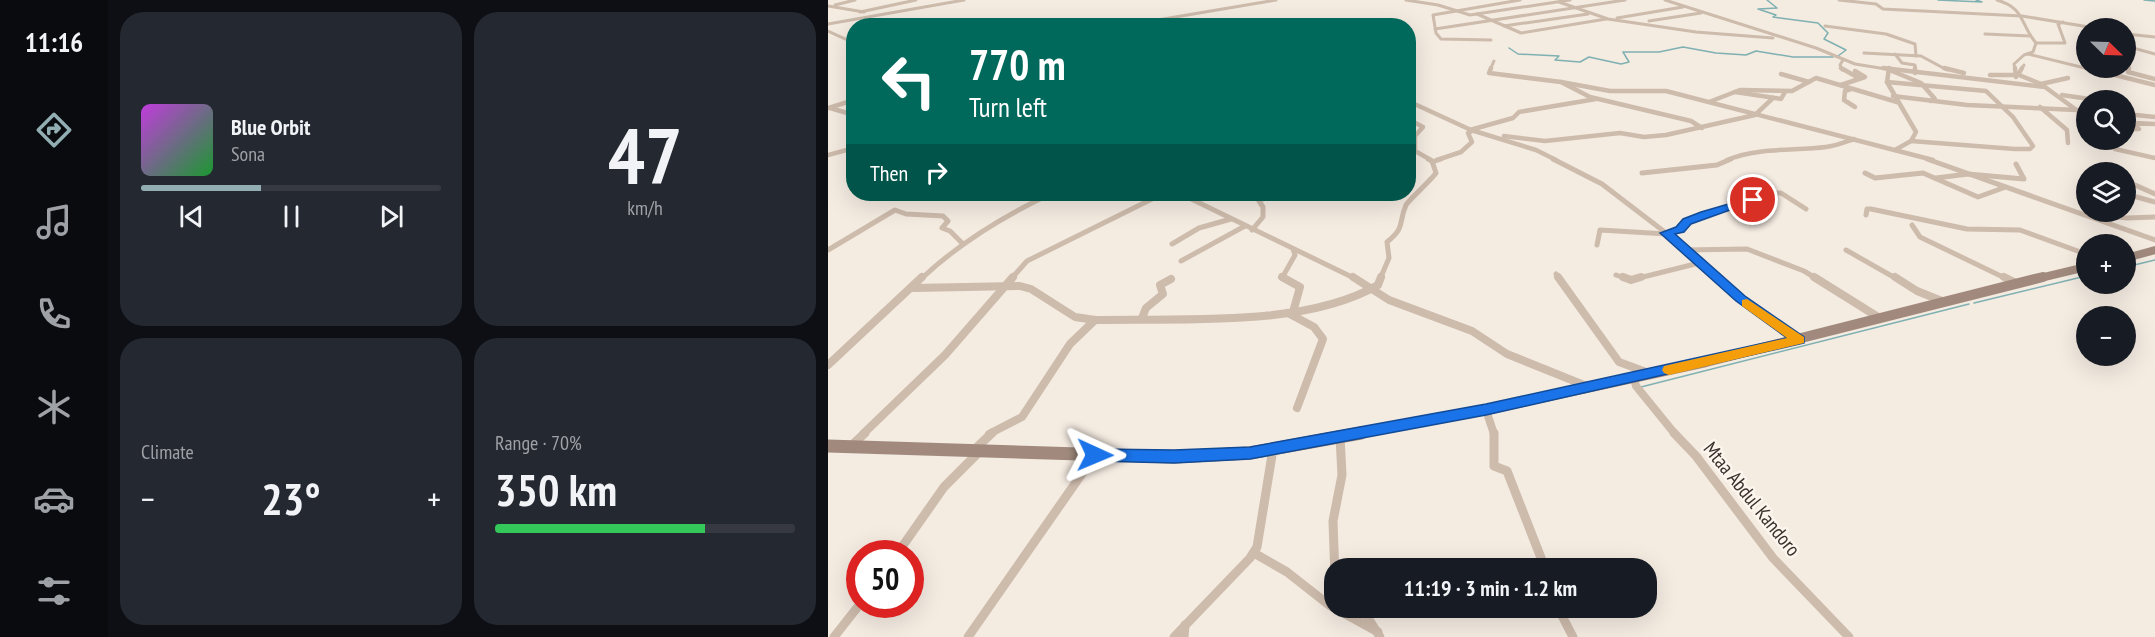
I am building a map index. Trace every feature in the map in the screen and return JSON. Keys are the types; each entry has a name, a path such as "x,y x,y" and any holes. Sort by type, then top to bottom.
{"main road":[{"path":"2136,255 2155,250"},
{"path":"828,446 1174,457 1273,449 1486,410 1634,378 1799,340 1878,317 2076,270"}],"street":[{"path":"830,6 855,0"},
{"path":"860,12 915,0"},
{"path":"859,18 963,0"},
{"path":"1169,18 1276,0"},
{"path":"1406,0 1464,14 1570,0"},
{"path":"1491,40 1441,39 1435,29 1433,15 1520,0"},
{"path":"1555,0 1608,19 1696,32 1781,38"},
{"path":"1435,29 1625,0"},
{"path":"1667,0 1816,48 1843,60 1915,73 2045,87"},
{"path":"1839,0 1876,4 1883,9 2022,16 2076,24"},
{"path":"1997,0 2009,4 2022,16 2030,36 2036,43 2065,43 2058,24 2063,22"},
{"path":"830,6 874,15"},
{"path":"1477,14 1489,21 1524,33 1685,6"},
{"path":"1641,23 1703,12"},
{"path":"1502,26 1590,13"},
{"path":"828,24 846,20"},
{"path":"1825,26 1863,30 1909,40 1916,44 1916,56"},
{"path":"1748,34 1762,31"},
{"path":"828,32 846,40"},
{"path":"1985,34 2030,36"},
{"path":"2136,35 2155,37"},
{"path":"828,39 839,37"},
{"path":"2018,75 2012,68 2014,64 2033,52 2036,43"},
{"path":"2136,47 2155,54"},
{"path":"1864,53 1916,56 1929,59 1949,71 2018,75 2041,84 2076,109"},
{"path":"1894,54 1903,64 1915,65 1915,73"},
{"path":"2028,54 2076,66"},
{"path":"1843,60 1840,65 1842,71 1859,78"},
{"path":"1494,61 1489,73 1610,91 1666,91 1895,150 1902,149 2076,212"},
{"path":"2009,82 2018,75 2024,65"},
{"path":"1888,69 1887,82 1893,96 1915,127 1916,137 1902,149"},
{"path":"1888,69 1924,85 1935,99 1931,101"},
{"path":"1841,85 1865,76 1855,71"},
{"path":"1781,74 1809,82"},
{"path":"2136,75 2155,77"},
{"path":"1708,102 1748,88 1785,92 1803,87 1816,78 1897,102"},
{"path":"2041,84 2068,78"},
{"path":"2124,78 2155,85"},
{"path":"1561,82 1601,99 1691,121 1702,128"},
{"path":"1887,82 1986,91 2013,117 2032,147 2012,149 1975,144 1928,144 1911,141"},
{"path":"1851,88 1845,91 1844,100 1854,107"},
{"path":"1733,92 1782,98 1785,92"},
{"path":"2051,92 2076,96"},
{"path":"1893,96 1931,101 2076,110"},
{"path":"1496,136 1543,141 1620,133 1644,137 1702,128 1755,115 1773,98"},
{"path":"1432,162 1462,151 1472,142 1468,133 1471,130 1513,118 1519,112 1601,99"},
{"path":"829,108 846,103"},
{"path":"1416,104 1471,130 1496,136 1560,160 1607,188 1667,234 1741,299 1799,340"},
{"path":"2040,107 2067,130 2068,143"},
{"path":"829,108 846,113"},
{"path":"2136,116 2155,117"},
{"path":"1416,122 1424,127 1416,135"},
{"path":"2136,123 2155,124"},
{"path":"1642,173 1717,165 1737,156 1793,148 1828,147 1857,139"},
{"path":"828,155 846,150"},
{"path":"2115,150 2155,158"},
{"path":"1416,195 1436,173 1432,162 1418,154"},
{"path":"1936,178 1968,174 2024,178 2016,164"},
{"path":"1865,173 1875,178 1923,173 1978,197 2006,187"},
{"path":"2136,186 2155,195"},
{"path":"2136,191 2145,190"},
{"path":"1597,245 1600,230 1667,234 1680,230 1687,221 1772,193 1781,193 1806,208"},
{"path":"2145,200 2155,195"},
{"path":"2136,197 2155,202"},
{"path":"828,365 913,288 936,264 1015,211 1036,201"},
{"path":"851,446 945,355 1031,258 1148,201"},
{"path":"1195,201 1374,288 1389,300 1472,331 1507,354 1588,387"},
{"path":"1181,261 1248,228 1263,217 1263,207 1259,203 1261,201"},
{"path":"913,288 1005,285 1027,287 1075,317 1095,320 1206,319 1290,313 1374,288 1389,258 1387,242 1399,232 1405,207 1410,201"},
{"path":"1866,215 1867,209 1871,209 1967,229 2020,230 2076,250"},
{"path":"828,250 895,210 909,214 943,216 948,221 942,228 950,231 963,244"},
{"path":"2136,218 2155,217"},
{"path":"1172,244 1199,228 1231,219"},
{"path":"2105,222 2155,240"},
{"path":"1912,225 1920,237 2018,284"},
{"path":"1290,313 1300,287 1282,277 1295,255 1293,249"},
{"path":"1684,250 1747,249 1804,271 1878,317"},
{"path":"1846,250 1868,260 1926,295 1945,302"},
{"path":"1616,275 1631,280 1699,263"},
{"path":"1556,274 1619,362 1651,374"},
{"path":"1142,318 1146,308 1163,294 1160,285 1171,279"},
{"path":"1290,313 1314,327 1323,339 1296,408"},
{"path":"908,540 988,435 1022,417 1070,344 1095,320"},
{"name":"Mtaa Abdul Kandoro","path":"1634,378 1636,386 1662,420 1696,456 1773,558 1849,636"},
{"path":"1486,410 1494,431 1493,464 1507,471 1541,558"},
{"path":"1334,558 1333,521 1342,475 1341,437"},
{"path":"1174,637 1254,553 1259,540 1273,449"},
{"path":"968,637 1095,455"},
{"path":"1254,553 1287,572 1339,611 1379,635"},
{"path":"834,637 849,618"},
{"path":"1368,618 1379,635"},
{"path":"1563,618 1573,637"},
{"path":"1185,625 1185,637"}],"waterway":[{"path":"1767,0 1777,8 1758,9 1776,15 1773,17 1818,23 1828,33 1824,39 1846,50 1838,56"},
{"path":"1938,0 1982,2 1976,0"},
{"path":"2144,0 2155,1"},
{"path":"1509,48 1518,54 1559,56 1555,60 1580,62 1589,57 1621,64 1629,62 1623,52 1659,52 1683,47 1716,53 1746,55 1756,51 1793,57 1833,57"},
{"path":"2136,265 2155,260"},
{"path":"1974,303 2076,278"},
{"path":"1641,387 1969,304"}],"slow traffic":[{"path":"1669,370 1799,340 1747,303"}],"route":[{"path":"1095,455 1174,457 1250,453 1486,410 1799,340 1741,299 1666,233 1680,230 1687,221 1705,214 1753,200"}]}
